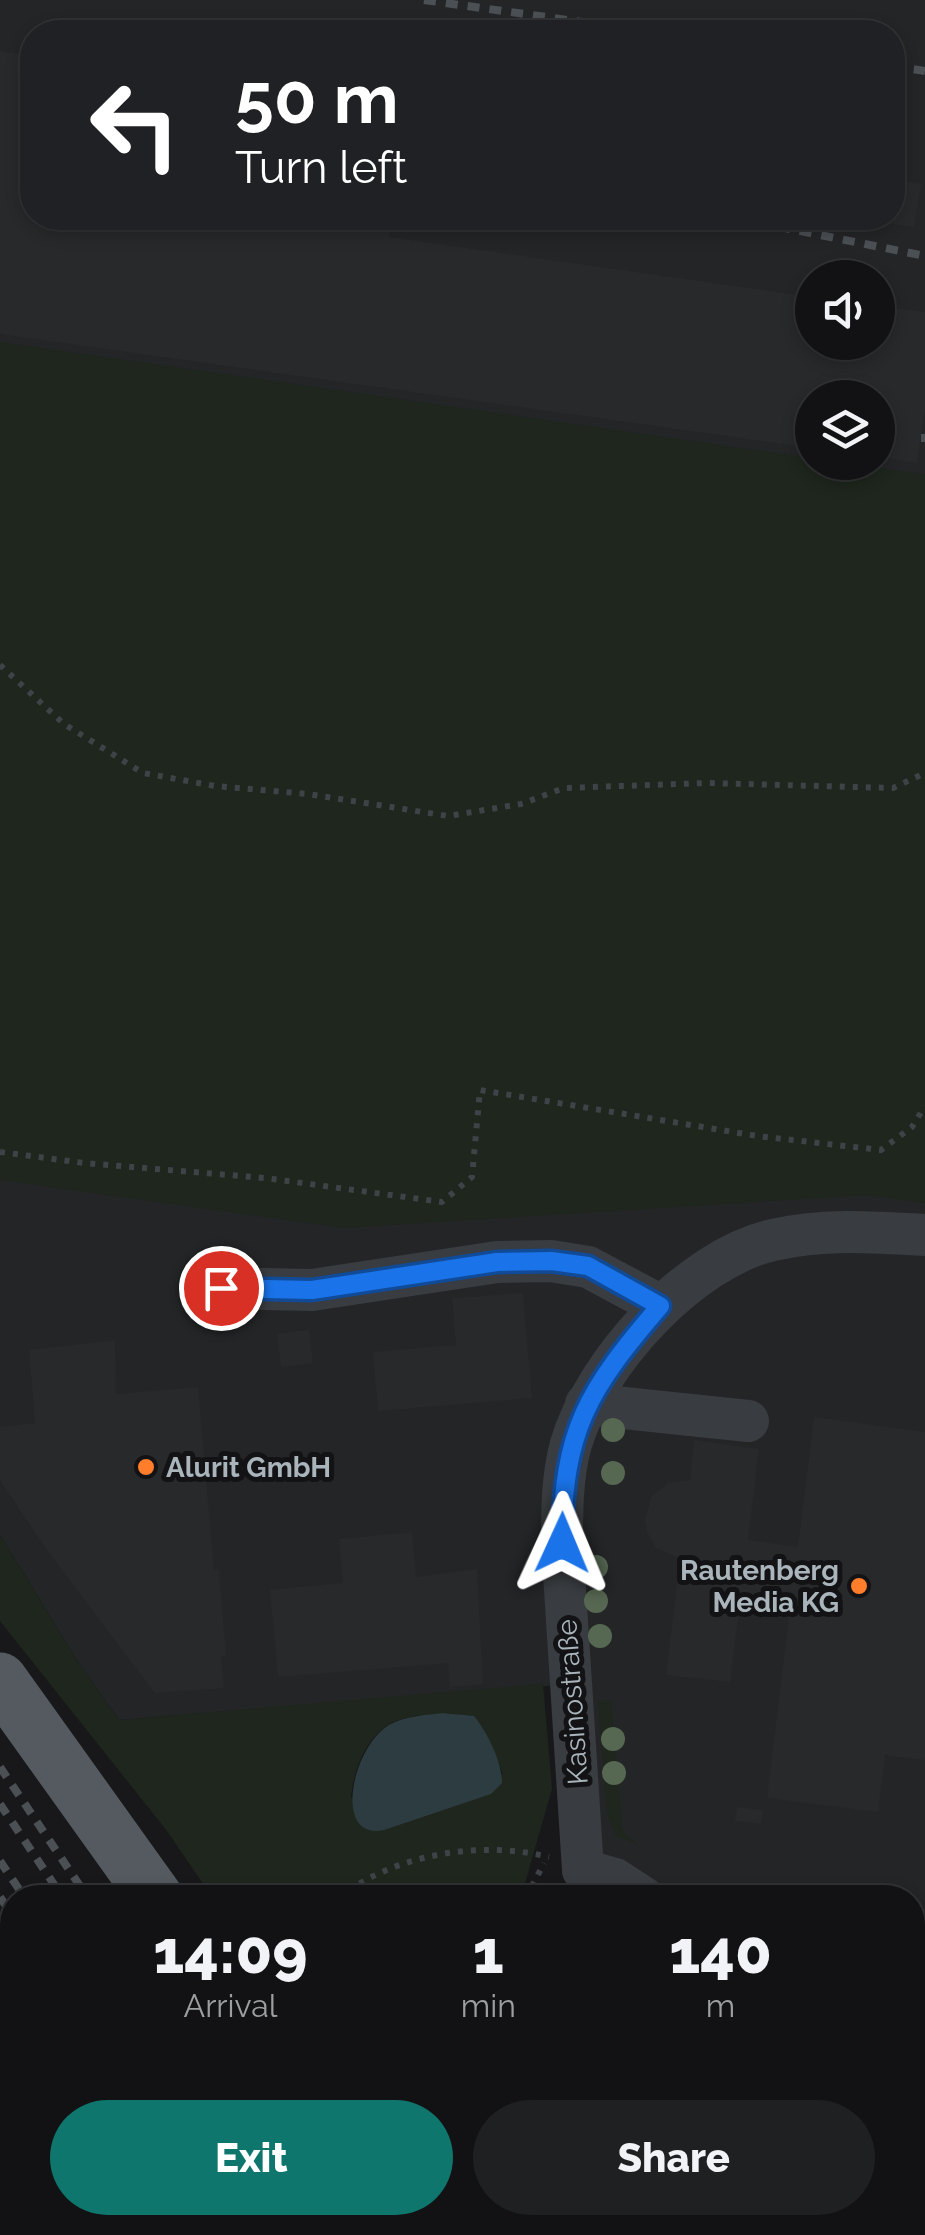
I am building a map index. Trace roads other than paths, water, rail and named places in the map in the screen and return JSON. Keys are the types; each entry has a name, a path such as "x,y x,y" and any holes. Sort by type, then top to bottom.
{"main road":[{"path":"0,1680 147,1885"}],"street":[{"name":"Kasinostraße","path":"566,1875 562,1496 570,1446 586,1404 660,1306 739,1251 773,1240 829,1232 925,1236"},
{"path":"221,1288 312,1290 497,1262 551,1261 588,1266 660,1306"},
{"path":"586,1404 748,1421"},
{"path":"566,1875 615,1879 624,1885"}],"railway":[{"path":"424,0 568,20"},
{"path":"905,68 925,71"},
{"path":"795,230 925,256"},
{"path":"0,1767 79,1885"},
{"path":"0,1804 54,1885"},
{"path":"0,1861 16,1885"}],"place":[{"name":"Alurit GmbH","path":"146,1467"},
{"name":"Rautenberg Media KG","path":"859,1586"}]}
